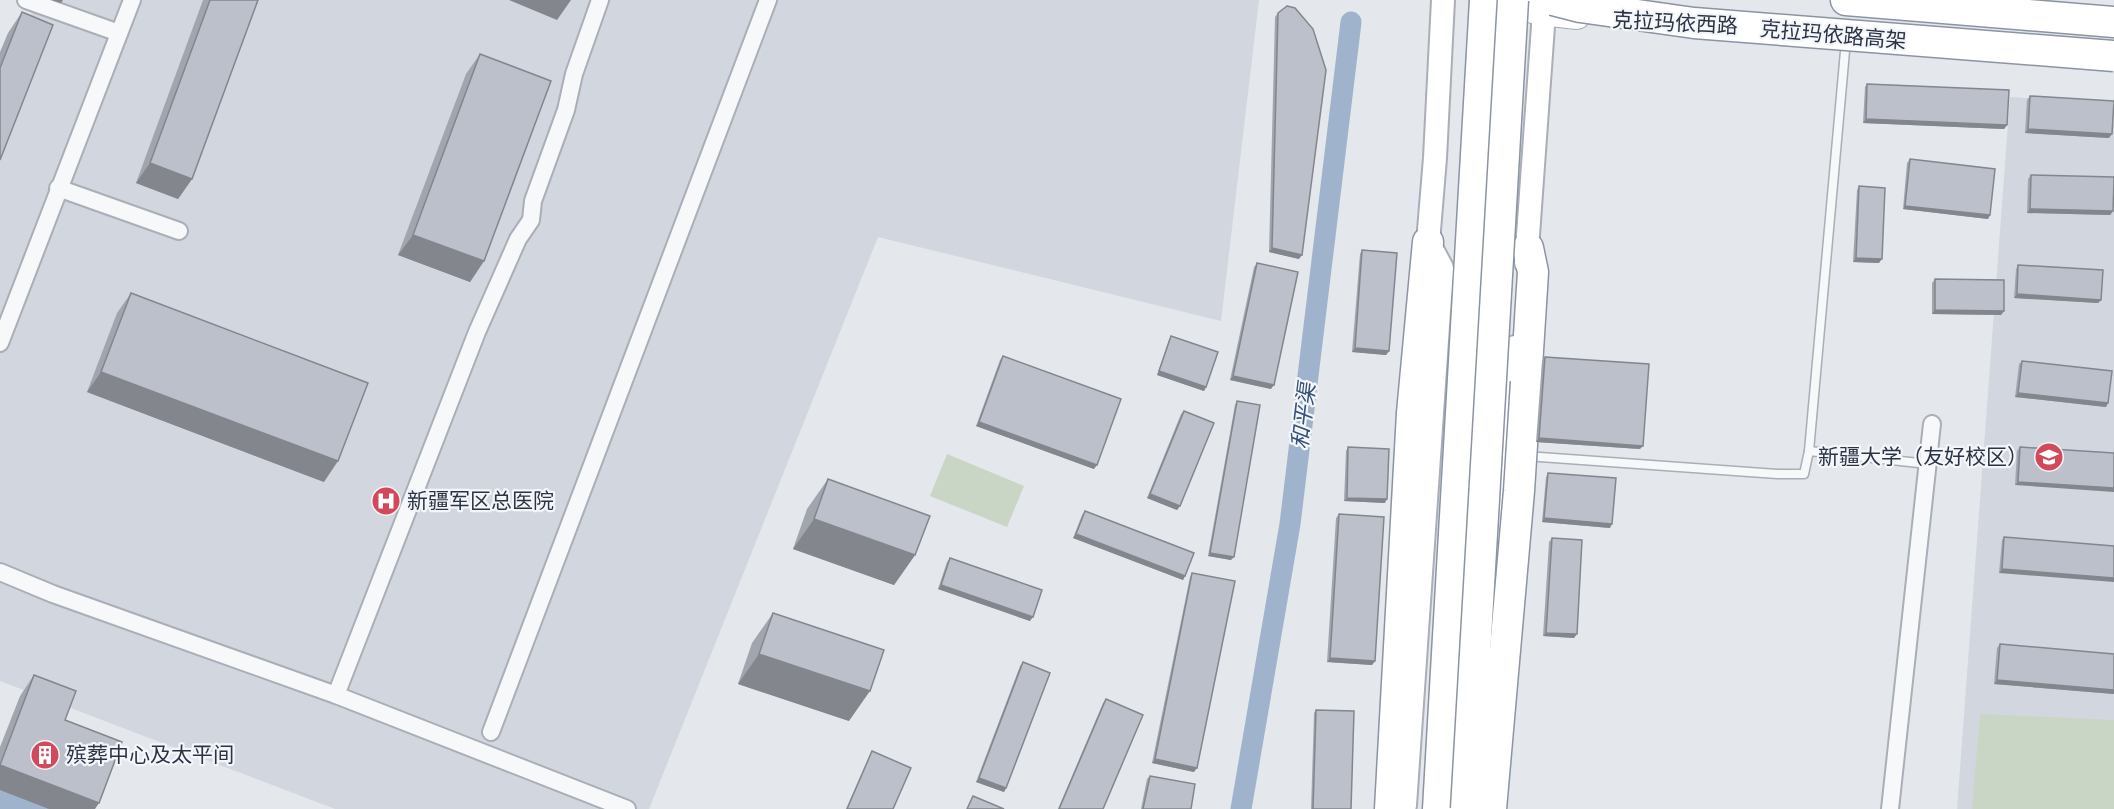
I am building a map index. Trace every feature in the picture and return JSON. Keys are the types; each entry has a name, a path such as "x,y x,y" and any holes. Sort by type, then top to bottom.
{"highway":[{"path":"1438,809 1487,0"},
{"path":"1466,809 1513,0"},
{"name":"克拉玛依路高架","path":"1846,0 2114,22"},
{"name":"克拉玛依路高架","path":"1546,4 1694,23 2114,55"},
{"path":"1390,809 1412,413 1428,242"},
{"path":"1490,809 1519,491 1533,272 1528,248"}],"main road":[{"path":"1404,809 1442,268 1428,242 1436,159 1443,0"},
{"name":"克拉玛依西路","path":"1487,0 1546,4 1622,22 1931,38 2114,55"},
{"path":"1978,0 2114,13"},
{"path":"1490,809 1501,454 1528,248 1546,4"}],"street":[{"path":"26,0 119,33"},
{"path":"0,343 132,0"},
{"path":"336,695 477,332 518,239 531,219 533,201 566,110 574,74 600,0"},
{"path":"491,732 768,0"},
{"path":"58,188 179,231"},
{"path":"1890,809 1932,424"},
{"path":"0,572 53,594 336,695 627,809"}],"lane":[{"path":"1501,454 1804,474 1809,452 1847,33"},
{"path":"1809,452 1928,464"}],"shaded area":[{"name":"新疆军区总医院","path":"36,0 1259,0 1221,321 878,237 649,809 335,809 0,681 0,99"},
{"name":"新疆大学（友好校区）","path":"2010,97 2114,104 2114,809 1957,809"}],"green space":[{"path":"947,454 1024,486 1007,527 930,496"},
{"path":"1980,714 2114,720 2114,809 1972,809"}],"building":[{"path":"210,0 258,0 192,179 150,163"},
{"path":"1287,6 1295,8 1313,29 1326,70 1302,255 1272,248 1278,13"},
{"path":"22,12 53,25 0,160 0,68"},
{"path":"480,54 551,81 484,261 413,235"},
{"path":"1867,84 2009,90 2007,125 1866,119"},
{"path":"2030,96 2114,101 2112,134 2028,129"},
{"path":"1910,159 1995,169 1990,215 1905,206"},
{"path":"2031,175 2114,177 2113,211 2030,209"},
{"path":"1859,186 1885,188 1882,259 1856,258"},
{"path":"1362,250 1397,253 1389,351 1355,348"},
{"path":"1257,263 1298,272 1274,385 1233,376"},
{"path":"2018,265 2103,270 2101,300 2017,294"},
{"path":"1935,279 2004,280 2004,311 1935,310"},
{"path":"131,293 368,383 338,461 101,372"},
{"path":"1171,336 1218,352 1206,387 1159,371"},
{"path":"1003,356 1121,399 1097,465 979,422"},
{"path":"1545,357 1649,364 1643,446 1539,438"},
{"path":"2022,361 2112,371 2108,403 2018,393"},
{"path":"1237,401 1260,405 1234,557 1210,553"},
{"path":"1184,411 1214,423 1180,506 1150,494"},
{"path":"1348,447 1389,449 1387,499 1347,498"},
{"path":"2020,447 2114,453 2114,488 2018,482"},
{"path":"1548,473 1616,478 1612,524 1544,518"},
{"path":"828,479 930,516 915,555 814,519"},
{"path":"1085,511 1194,553 1185,576 1076,534"},
{"path":"1339,514 1384,517 1375,661 1330,658"},
{"path":"2004,537 2114,546 2114,578 2002,569"},
{"path":"1552,538 1582,540 1577,634 1546,633"},
{"path":"950,558 1042,590 1033,617 941,585"},
{"path":"1192,573 1235,581 1197,768 1155,759"},
{"path":"773,613 884,650 870,691 759,654"},
{"path":"2000,644 2114,654 2114,690 1997,680"},
{"path":"1023,662 1050,673 1006,788 979,778"},
{"name":"殡葬中心及太平间","path":"34,675 76,691 65,720 122,742 99,803 0,765"},
{"path":"1106,699 1143,715 1103,809 1059,809"},
{"path":"1316,710 1354,711 1351,809 1313,809"},
{"path":"872,751 911,768 893,809 847,809"},
{"path":"1150,776 1195,784 1191,809 1143,809"},
{"path":"973,796 1004,809 967,809"}],"waterway":[{"name":"和平渠","path":"1241,809 1290,524 1351,22"},
{"path":"0,792 35,809"}],"place":[{"name":"新疆大学（友好校区）","path":"2049,457"},
{"name":"新疆军区总医院","path":"386,501"},
{"name":"殡葬中心及太平间","path":"45,755"}]}
